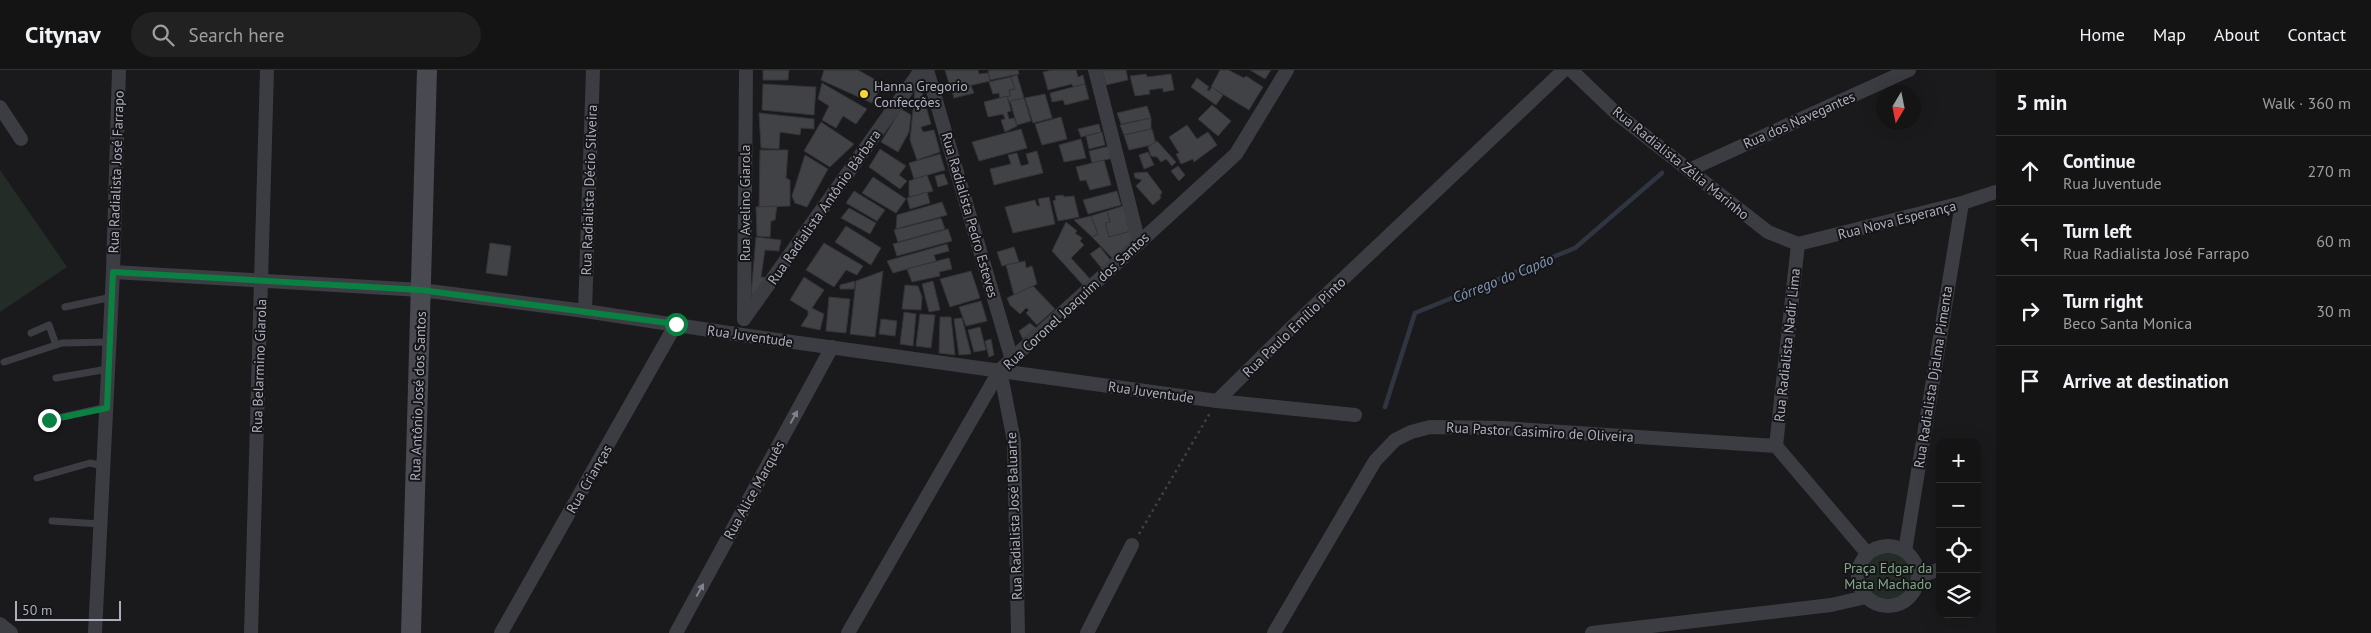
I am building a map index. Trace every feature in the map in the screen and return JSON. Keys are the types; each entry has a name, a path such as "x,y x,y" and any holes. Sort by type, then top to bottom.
{"street":[{"name":"Rua Radialista José Farrapo","path":"95,633 112,297 119,70"},
{"name":"Rua Belarmino Giarola","path":"251,633 267,70"},
{"name":"Rua Antônio José dos Santos","path":"411,633 427,70"},
{"name":"Rua Radialista Décio Silveira","path":"584,311 592,70"},
{"name":"Rua Avelino Giarola","path":"742,336 744,319 746,70"},
{"name":"Rua Radialista Antônio Bárbara","path":"744,319 921,70"},
{"name":"Rua Radialista Pedro Esteves","path":"927,70 1012,360"},
{"path":"1095,70 1139,243"},
{"name":"Rua Coronel Joaquim dos Santos","path":"848,633 1000,370 1236,154 1287,70"},
{"name":"Rua Paulo Emílio Pinto","path":"1217,401 1290,329 1564,70"},
{"name":"Rua Radialista Zélia Marinho","path":"1571,70 1616,112 1768,232 1798,244"},
{"name":"Rua dos Navegantes","path":"1689,170 1909,70"},
{"path":"0,107 21,139"},
{"name":"Rua Nova Esperança","path":"1798,244 1962,203 1996,192"},
{"name":"Rua Radialista Djalma Pimenta","path":"1905,551 1962,203"},
{"name":"Rua Radialista Nadir Lima","path":"1776,446 1798,244"},
{"name":"Rua Juventude","path":"113,272 421,290 584,311 676,324 742,336 1217,401 1355,414"},
{"name":"Rua Crianças","path":"501,633 676,324"},
{"name":"Rua Alice Marquês","path":"676,633 832,347"},
{"name":"Rua Radialista José Baluarte","path":"1000,370 1014,441 1018,633"},
{"name":"Rua Pastor Casimiro de Oliveira","path":"1274,633 1375,461 1395,440 1410,432 1430,427 1468,426 1776,446"},
{"path":"1776,446 1867,553"},
{"path":"1087,633 1132,545"},
{"path":"1886,545 1896,546 1905,551 1915,562 1918,577 1916,587 1902,602 1883,606 1866,597 1860,589 1857,570 1867,553 1886,545"},
{"path":"1918,577 1936,570"},
{"path":"1592,633 1831,605 1866,597"},
{"path":"0,624 11,633"}],"lane":[{"path":"64,307 112,297"},
{"path":"31,333 49,325 56,345"},
{"path":"4,362 62,343 110,342"},
{"path":"56,378 108,369"},
{"path":"49,420 107,408"},
{"path":"37,478 90,463 104,466"},
{"path":"52,521 101,524"}],"path":[{"path":"1132,545 1217,401"}],"green space":[{"path":"0,170 67,267 0,312"},
{"name":"Praça Edgar da Mata Machado","path":"1883,549 1893,549 1903,553 1911,561 1915,576 1911,591 1903,599 1893,603 1883,603 1873,599 1865,591 1861,581 1861,571 1865,561 1873,553"}],"building":[{"path":"763,70 789,70 788,80 763,80"},
{"name":"Hanna Gregorio Confecções","path":"824,70 858,70 883,84 872,103 821,80"},
{"path":"945,70 978,70 979,74 988,73 990,81 951,90"},
{"path":"1018,70 1019,74 990,80 988,71"},
{"path":"1076,70 1078,77 1083,75 1085,84 1073,87 1072,84 1048,90 1043,72"},
{"path":"1102,70 1126,70 1128,80 1106,85"},
{"path":"1220,70 1228,70 1244,78 1246,76 1263,87 1249,110 1211,87"},
{"path":"1250,70 1271,70 1265,79"},
{"path":"1146,74 1147,77 1171,74 1174,90 1163,92 1163,88 1149,90 1150,94 1135,96 1130,76"},
{"path":"1017,75 1024,98 1009,102 1007,96 1010,96 1009,90 1015,89 1011,77"},
{"path":"1011,77 1015,89 1009,90 1010,96 1000,98 999,93 993,94 989,82"},
{"path":"1197,78 1209,87 1207,90 1209,91 1212,87 1223,95 1216,105 1191,87"},
{"path":"916,81 919,82 931,124 921,127 923,132 934,130 940,152 917,160 910,140"},
{"path":"822,83 867,109 856,124 843,116 836,128 822,120 829,106 818,99"},
{"path":"763,84 816,87 814,115 762,110"},
{"path":"1085,84 1089,99 1065,105 1063,100 1052,102 1050,93"},
{"path":"971,86 974,93 954,98 952,91"},
{"path":"1045,94 1052,118 1033,123 1025,98"},
{"path":"1007,96 1011,111 1007,112 1009,119 1014,118 1017,126 1005,132 1001,120 1005,119 1003,114 988,117 984,102"},
{"path":"1024,98 1031,121 1017,125 1010,101"},
{"path":"1212,105 1231,121 1218,136 1198,119"},
{"path":"1147,106 1151,118 1121,124 1117,113"},
{"path":"901,109 911,115 909,132 898,152 881,142"},
{"path":"759,113 814,119 814,129 801,128 800,135 780,132 779,149 761,148"},
{"path":"1061,117 1067,139 1042,145 1035,124"},
{"path":"1151,118 1151,129 1124,135 1120,125"},
{"path":"821,122 854,144 830,167 804,151"},
{"path":"1099,124 1101,132 1081,137 1078,129"},
{"path":"1187,125 1197,139 1208,132 1217,145 1194,162 1193,159 1181,164 1176,154 1179,153 1169,137"},
{"path":"1021,129 1027,148 979,161 972,142"},
{"path":"1152,129 1156,144 1129,150 1124,135"},
{"path":"1102,132 1105,145 1089,149 1086,136"},
{"path":"1081,139 1086,158 1064,162 1059,145"},
{"path":"1157,141 1176,162 1172,166 1166,159 1161,162 1157,157 1151,156 1148,147"},
{"path":"1110,146 1113,158 1092,163 1089,151"},
{"path":"880,149 906,166 899,175 907,181 900,189 869,167"},
{"path":"760,150 788,150 786,178 790,180 790,206 759,207"},
{"path":"1037,151 1043,173 994,185 990,169 1011,164 1008,155 1017,153 1021,166 1029,164 1026,154"},
{"path":"1148,152 1154,165 1144,169 1139,155"},
{"path":"940,154 945,170 914,179 909,163"},
{"path":"805,155 828,169 807,207 795,203 792,196"},
{"path":"1104,160 1111,185 1090,190 1086,180 1080,181 1076,167"},
{"path":"1178,166 1185,175 1179,181 1171,171"},
{"path":"1147,172 1162,192 1161,198 1153,205 1136,186 1142,180 1135,178 1134,173"},
{"path":"944,174 948,184 938,187 935,176"},
{"path":"927,175 933,191 909,197 909,181"},
{"path":"873,177 906,199 896,213 862,193"},
{"path":"854,191 885,210 877,221 846,203"},
{"path":"1117,191 1121,205 1088,214 1083,200"},
{"path":"927,192 930,203 910,209 907,198"},
{"path":"1063,195 1064,197 1074,196 1079,217 1058,221 1053,201 1056,200 1055,196"},
{"path":"1049,197 1055,224 1013,233 1005,207 1035,200 1037,206 1040,206 1038,199"},
{"path":"942,202 947,215 896,229 897,215"},
{"path":"777,206 775,220 771,221 770,237 757,236 756,207"},
{"path":"1123,206 1131,231 1109,237 1105,223 1110,222 1107,211"},
{"path":"849,208 876,223 870,234 841,218"},
{"path":"1107,211 1110,222 1105,223 1109,237 1131,231 1134,243 1114,260 1092,237 1098,234 1091,216"},
{"path":"1091,216 1098,234 1092,237 1074,220"},
{"path":"941,218 945,229 898,242 894,230"},
{"path":"1066,222 1077,231 1075,233 1082,238 1080,241 1084,245 1071,258 1091,280 1083,285 1052,251"},
{"path":"846,226 881,248 871,265 835,242"},
{"path":"948,229 952,241 897,256 893,244"},
{"path":"756,237 781,240 779,251 765,250 761,277 771,278 758,296 751,295"},
{"path":"490,243 511,246 507,276 486,273"},
{"path":"824,243 863,266 857,275 846,270 834,287 806,270"},
{"path":"947,244 949,251 934,255 936,261 893,273 887,261"},
{"path":"1014,247 1019,262 1002,266 997,252"},
{"path":"1100,247 1112,262 1103,270 1090,254"},
{"path":"949,258 952,269 939,272 940,276 912,282 907,269"},
{"path":"1025,261 1026,268 1032,266 1037,284 1014,295 1006,265"},
{"path":"883,271 875,337 850,334 856,281"},
{"path":"971,271 980,298 950,307 940,279"},
{"path":"804,277 824,290 812,308 824,314 820,330 801,326 808,315 808,311 790,300"},
{"path":"855,281 854,289 840,289 840,285"},
{"path":"933,281 940,310 929,312 922,284"},
{"path":"905,285 918,286 922,297 921,310 902,309"},
{"path":"1033,286 1055,309 1037,325 1026,313 1029,310 1026,308 1020,314 1010,305 1007,298"},
{"path":"829,297 850,299 846,333 826,331"},
{"path":"981,301 987,321 966,326 959,307"},
{"path":"904,312 916,314 913,346 900,344"},
{"path":"920,314 935,315 931,348 916,346"},
{"path":"940,317 951,317 955,355 939,353"},
{"path":"962,318 971,354 959,355 954,319"},
{"path":"881,319 897,321 895,336 879,334"},
{"path":"1030,323 1036,328 1023,339 1019,331"},
{"path":"980,327 986,350 974,352 968,330"},
{"path":"991,339 994,355 989,357 985,341"}],"waterway":[{"name":"Córrego do Capão","path":"1385,407 1415,313 1575,248 1662,173"}],"place":[{"name":"Hanna Gregorio Confecções","path":"864,94"}],"route":[{"path":"49,420 107,408 113,272 421,290 676,324"}]}
